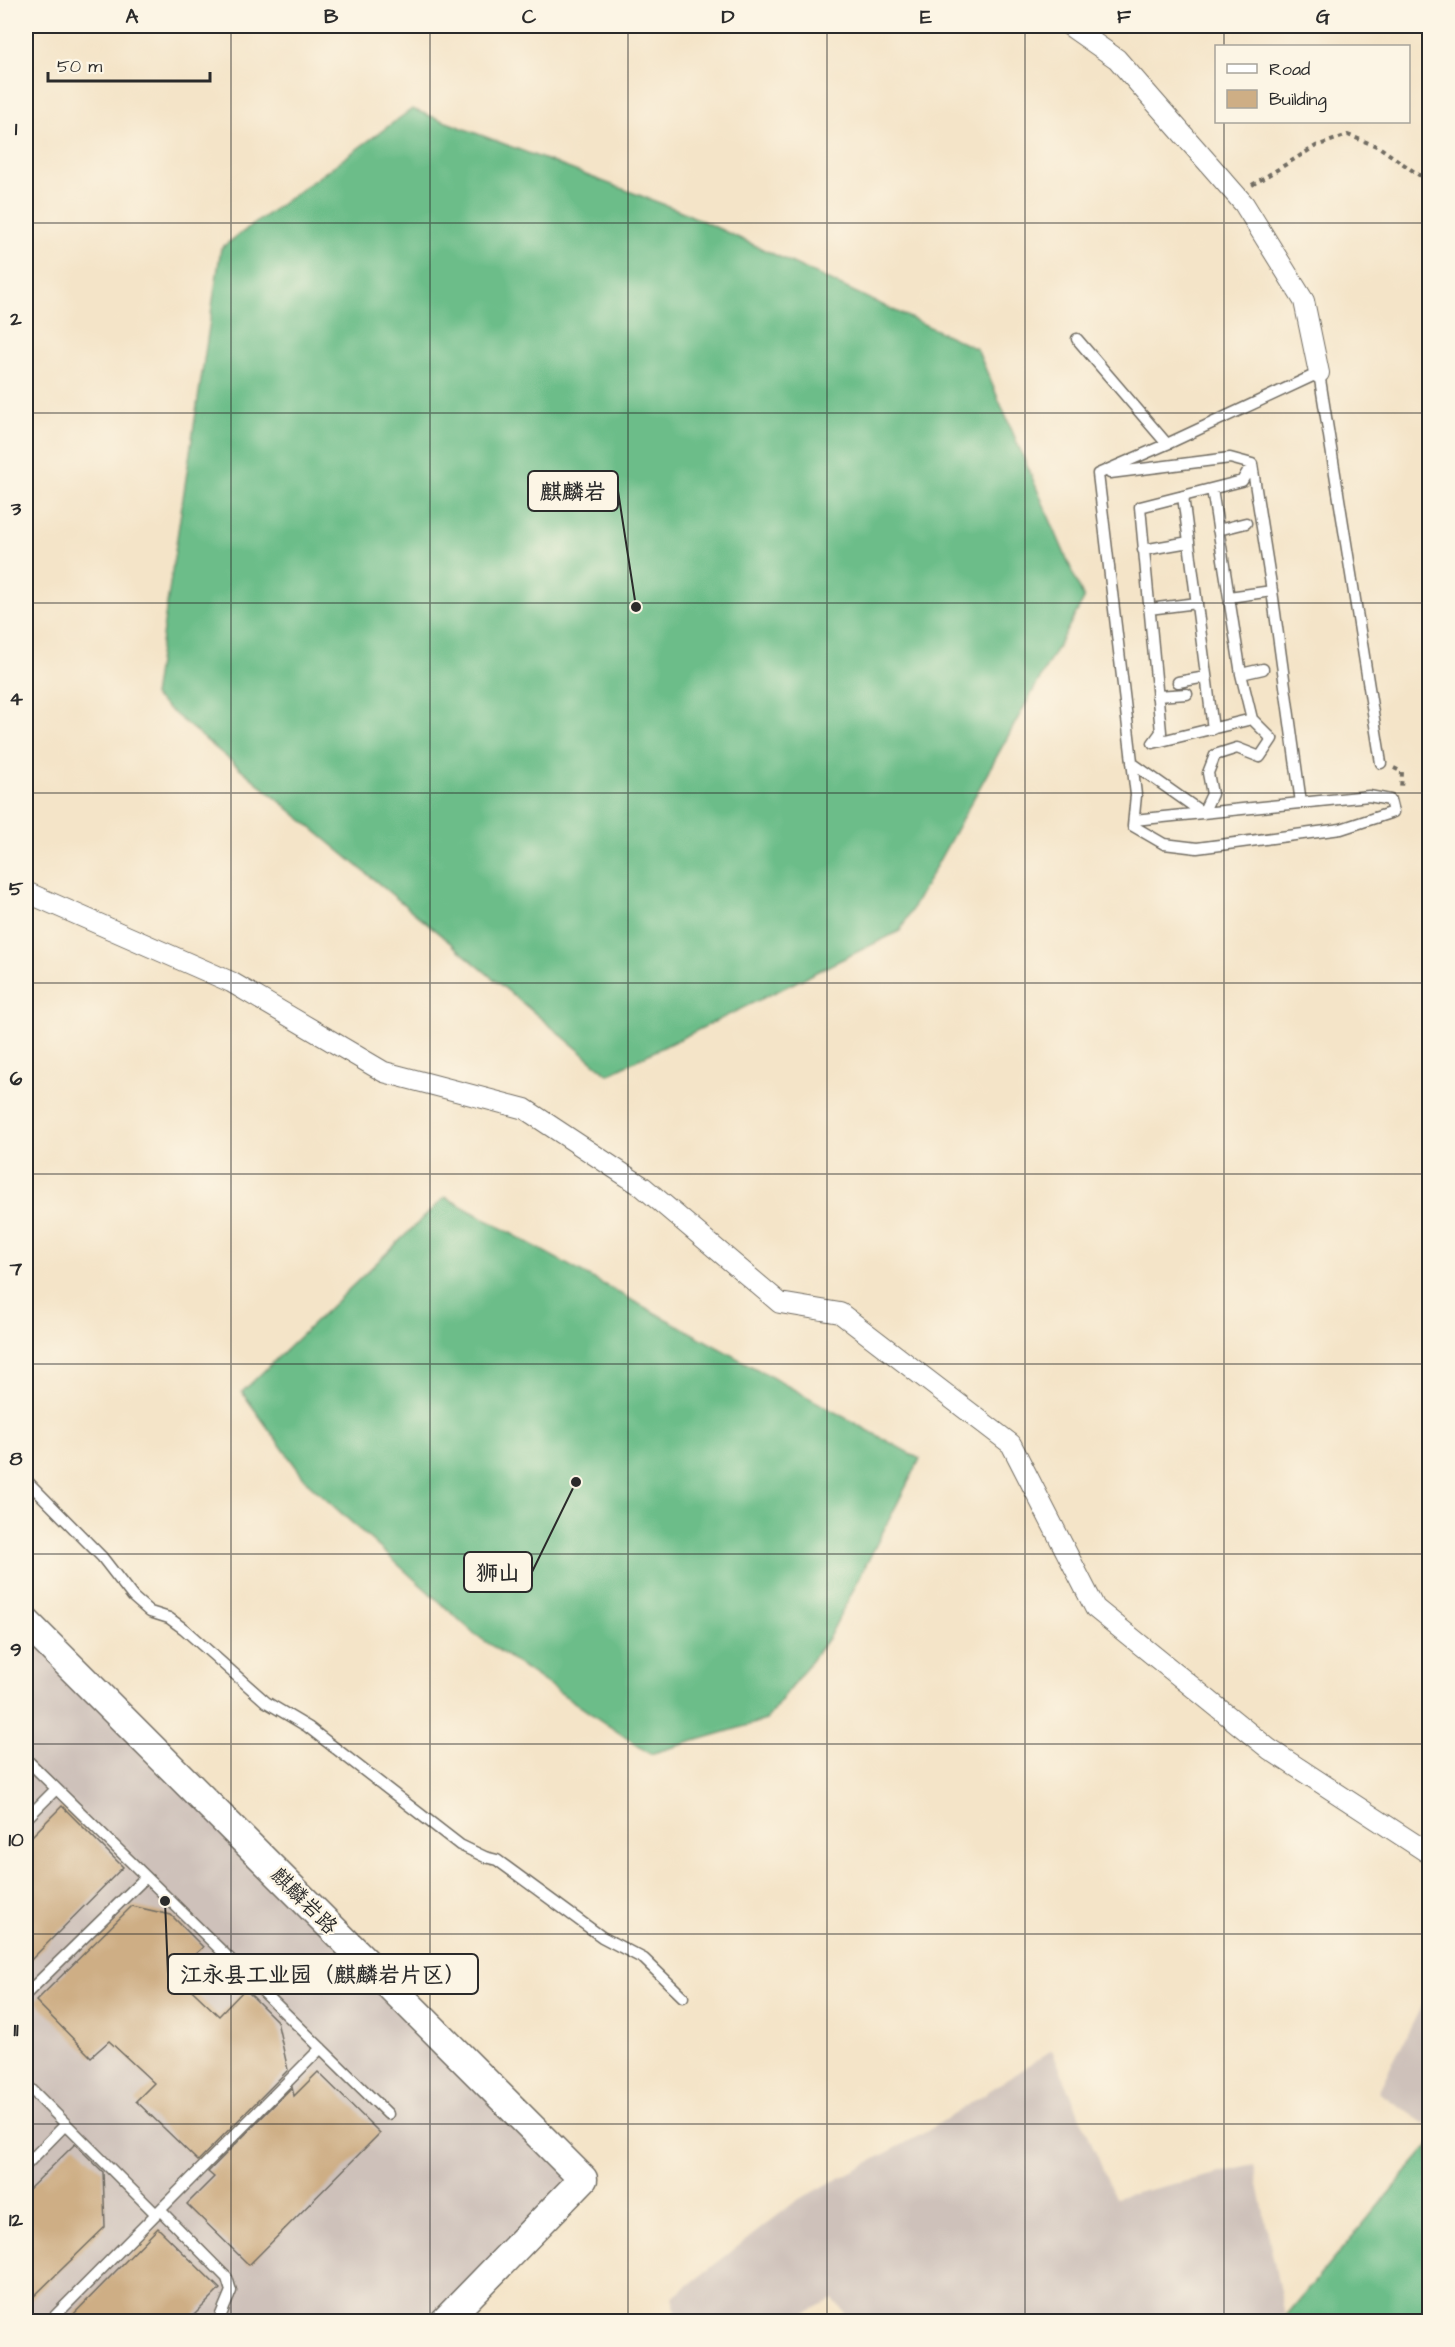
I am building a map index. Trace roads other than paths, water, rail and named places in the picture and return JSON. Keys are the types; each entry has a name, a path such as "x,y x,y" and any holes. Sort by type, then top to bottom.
{"main road":[{"name":"麒麟岩路","path":"26,1622 583,2179 444,2322"}],"street":[{"path":"1070,26 1117,59 1244,204 1304,301 1319,373"},
{"path":"26,892 231,982 384,1072 525,1109 643,1187 780,1303 840,1313 1011,1444 1095,1608 1269,1749 1430,1854"}],"lane":[{"path":"1077,339 1167,444"},
{"path":"1098,474 1319,373 1382,763"},
{"path":"1098,474 1230,458 1252,464"},
{"path":"1252,464 1242,481 1140,507 1161,732 1153,743 1252,719"},
{"path":"1252,464 1301,804"},
{"path":"1098,474 1136,795 1133,826 1164,844 1197,848 1341,829 1393,812 1390,800 1369,796 1134,820"},
{"path":"1203,813 1212,794 1208,773 1215,755 1237,748 1260,758 1272,739 1252,719 1241,674 1212,489"},
{"path":"1184,496 1213,729"},
{"path":"1218,530 1246,523"},
{"path":"1143,550 1189,542"},
{"path":"1229,597 1272,591"},
{"path":"1149,609 1197,603"},
{"path":"1241,674 1263,669"},
{"path":"1178,682 1206,677"},
{"path":"1157,696 1187,694"},
{"path":"1132,764 1203,813"},
{"path":"26,1480 102,1557 133,1597 150,1612 169,1618 184,1629 266,1702 308,1728 460,1845 496,1860 602,1936 644,1959 683,1997"},
{"path":"26,1759 388,2114"},
{"path":"26,1819 56,1789"},
{"path":"26,1994 146,1877"},
{"path":"49,2322 321,2048"},
{"path":"26,2084 227,2278 231,2291 218,2322"},
{"path":"26,2165 66,2124"}],"place":[{"name":"麒麟岩","path":"636,607"},
{"name":"狮山","path":"576,1482"},
{"name":"江永县工业园（麒麟岩片区）","path":"165,1901"}]}
